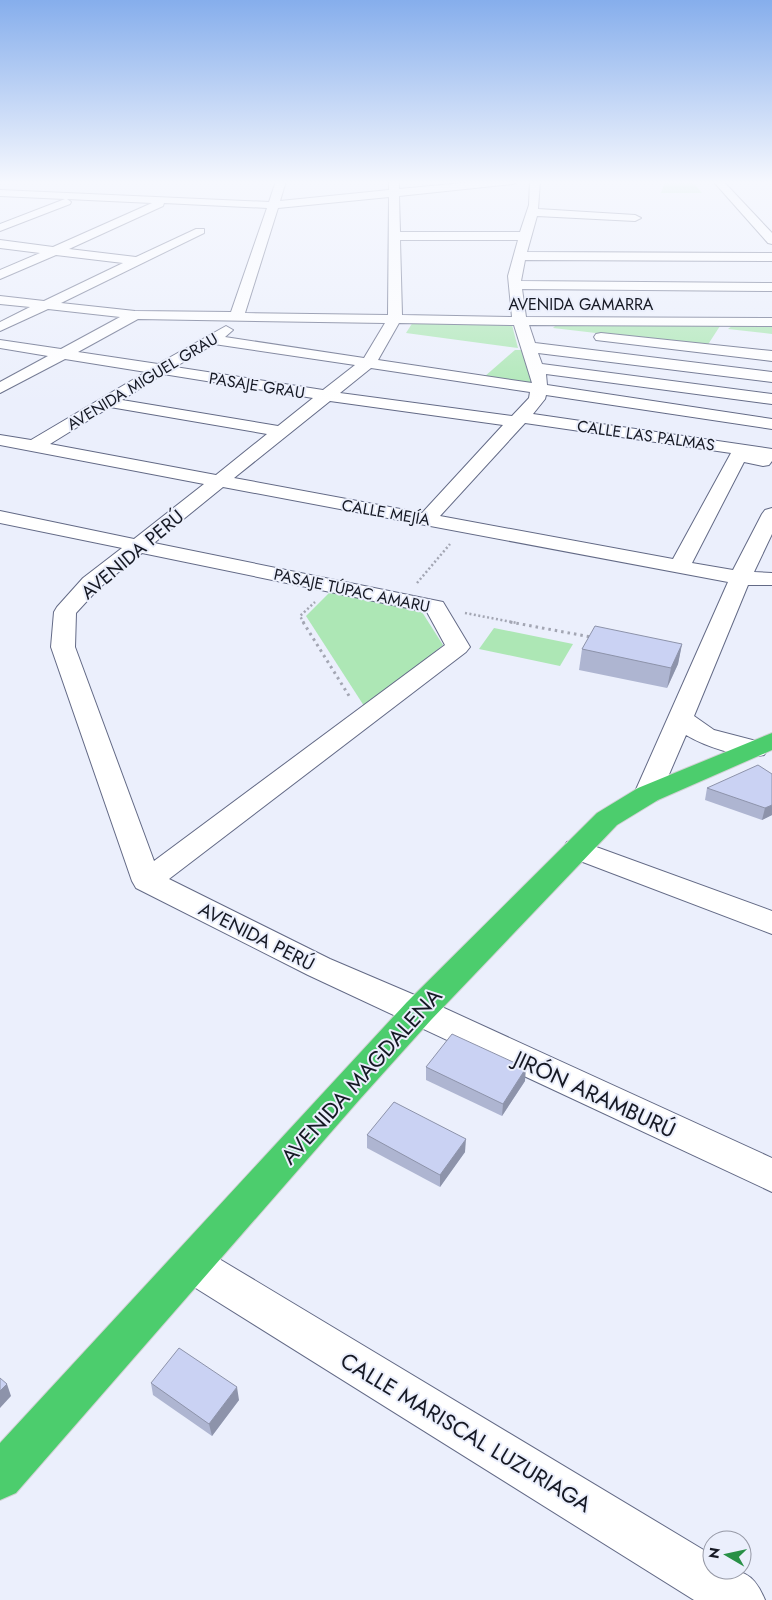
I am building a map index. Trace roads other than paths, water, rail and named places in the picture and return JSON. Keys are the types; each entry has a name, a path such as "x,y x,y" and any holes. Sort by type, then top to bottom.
{"highway":[{"name":"AVENIDA MAGDALENA","path":"0,1477 419,1011 607,819 648,794 764,745"}],"street":[{"path":"0,275 40,256"},
{"path":"96,256 137,261"},
{"path":"0,327 148,256"},
{"path":"243,316 259,256"},
{"path":"394,256 395,318"},
{"path":"427,519 537,399 540,380 521,324 515,285 514,276 520,256 772,257"},
{"path":"648,257 686,322"},
{"path":"515,285 772,287"},
{"name":"AVENIDA GAMARRA","path":"0,300 135,315 395,318 521,324 772,322"},
{"path":"1,386 135,315"},
{"name":"AVENIDA MIGUEL GRAU","path":"34,446 211,339 243,316"},
{"name":"AVENIDA PERÚ","path":"395,318 370,362 91,583 65,612 63,647 147,881 319,967 419,1011"},
{"path":"521,324 772,356"},
{"path":"211,339 772,424"},
{"name":"PASAJE GRAU","path":"0,344 329,396 518,420"},
{"path":"649,383 674,345"},
{"path":"529,347 772,377"},
{"path":"536,368 772,399"},
{"path":"652,436 678,387"},
{"path":"107,402 283,432"},
{"name":"CALLE LAS PALMAS","path":"518,420 652,436 772,454"},
{"name":"CALLE MEJÍA","path":"0,440 740,578 772,579"},
{"path":"679,567 738,456 772,462"},
{"path":"648,794 740,578 772,514"},
{"name":"PASAJE TÚPAC AMARU","path":"0,517 435,607 458,647 147,881"},
{"path":"681,717 694,730 705,735 764,745"},
{"path":"577,849 772,923"},
{"name":"JIRÓN ARAMBURÚ","path":"419,1011 772,1176"},
{"name":"CALLE MARISCAL LUZURIAGA","path":"192,1264 740,1600"}]}
